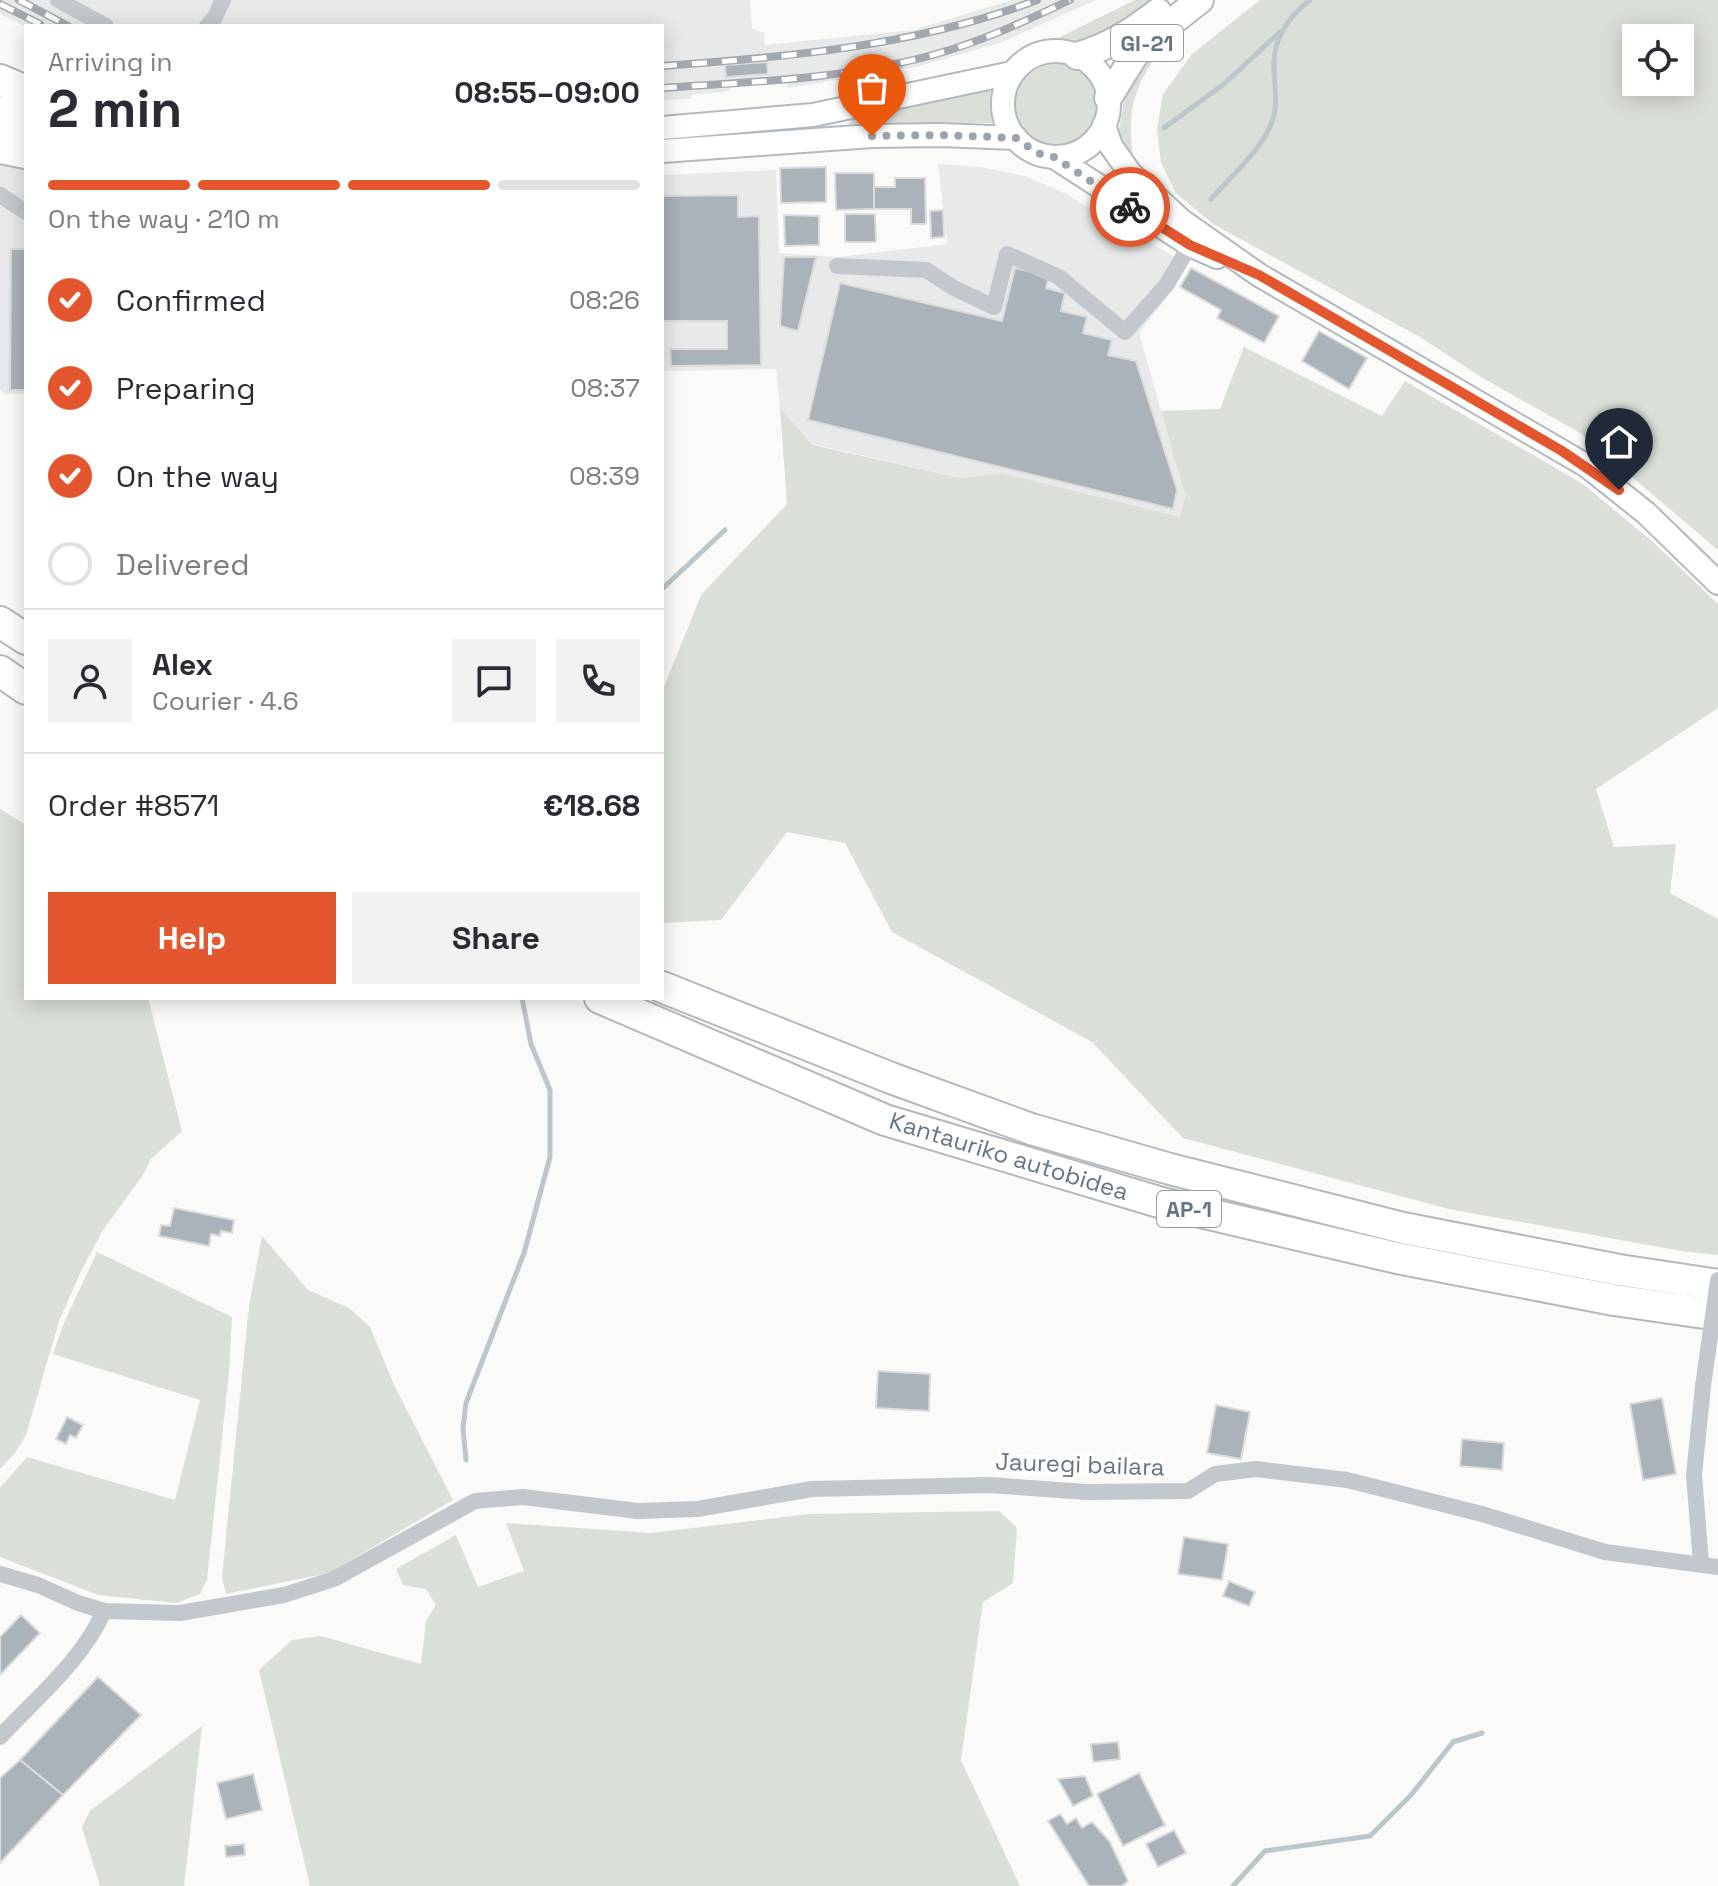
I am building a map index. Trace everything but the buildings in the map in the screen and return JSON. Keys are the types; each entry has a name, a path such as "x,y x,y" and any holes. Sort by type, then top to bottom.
{"highway":[{"path":"0,80 24,90"},
{"path":"0,148 24,153"},
{"path":"0,622 24,638"},
{"path":"0,671 24,688"},
{"name":"Kantauriko autobidea","path":"674,993 1031,1129 1170,1169 1403,1228 1619,1270 1718,1282"},
{"name":"Kantauriko autobidea","path":"604,1000 885,1120 1162,1203 1397,1258 1614,1300 1718,1315"}],"main road":[{"name":"GI-21","path":"1077,56 1105,48 1173,0"},
{"name":"GI-21","path":"1108,98 1134,56 1150,39 1200,0"},
{"path":"1054,157 1071,155 1086,147 1098,135 1104,125 1108,98 1106,87 1090,63 1064,51 1035,55 1022,62 1012,73 1003,100 1004,117 1016,138 1037,153 1054,157 1190,245 1259,275"},
{"path":"664,126 743,123 813,115 1012,73"},
{"path":"0,108 24,112"},
{"path":"1104,125 1115,153 1130,173 1182,221 1259,275 1587,466 1646,513 1718,583"},
{"path":"0,128 24,132"},
{"path":"664,151 872,136 1016,138"}],"street":[{"path":"58,0 102,24"},
{"path":"209,24 223,0"},
{"path":"0,138 24,142"},
{"path":"0,195 24,211"},
{"path":"837,266 926,270 954,288 994,307 1007,254 1059,277 1125,332 1167,284 1190,245"},
{"path":"1701,1563 1694,1475 1718,1282"},
{"name":"Jauregi bailara","path":"104,1611 180,1613 284,1595 334,1579 475,1501 523,1497 638,1511 697,1509 812,1489 989,1485 1086,1492 1188,1491 1215,1474 1256,1469 1347,1480 1482,1514 1605,1552 1718,1567"},
{"path":"0,1574 104,1611 95,1631 79,1653 0,1737"}],"shaded area":[{"path":"0,0 750,0 752,29 764,33 765,45 913,30 1012,0 1096,0 1000,43 916,67 788,88 787,82 730,86 730,91 692,95 691,99 664,100 664,24 24,26 0,14"},
{"path":"1135,0 1158,0 1089,46 1074,40 1056,39"},
{"path":"1260,0 1718,0 1718,550 1580,433 1481,377 1420,337 1213,224 1176,193 1161,163 1157,129 1163,94 1192,54"},
{"path":"1177,30 1145,74 1133,104 1131,139 1134,159 1126,150 1119,130 1127,81 1133,67"},
{"path":"1057,64 1080,71 1092,83 1099,106 1092,129 1080,141 1057,148 1034,141 1022,129 1015,106 1022,83 1034,71"},
{"path":"990,90 992,123 848,124 857,114"},
{"path":"0,161 24,167 24,394 4,394 0,389"},
{"path":"938,164 980,167 1025,176 1064,193 1187,264 1173,289 1139,333 1185,496 1180,517 1003,473 960,478 813,444 780,408 776,369 664,371 664,175 776,170 779,253 838,257 947,244"},
{"path":"1244,347 1382,416 1405,381 1583,484 1653,542 1718,604 1718,708 1596,789 1614,847 1676,844 1670,893 1718,919 1718,1255 1449,1209 1183,1138 1092,1042 892,932 845,843 787,832 721,920 664,923 664,687 701,595 787,504 780,408 813,445 960,478 1003,473 1180,517 1185,496 1161,411 1220,409"},
{"path":"0,809 24,824 24,1000 149,1000 182,1131 151,1159 103,1230 59,1321 26,1435 0,1469"},
{"path":"262,1236 308,1290 349,1308 370,1327 394,1385 453,1500 329,1573 226,1594 222,1577 249,1306"},
{"path":"97,1252 232,1317 207,1580 200,1594 176,1603 98,1595 0,1557 0,1488 27,1457 175,1500 200,1400 53,1354"},
{"path":"999,1511 1017,1528 1013,1583 983,1602 961,1760 1020,1886 310,1886 259,1670 292,1640 321,1636 421,1664 426,1621 436,1605 426,1589 403,1585 396,1569 456,1535 478,1587 524,1571 506,1523 651,1533 809,1514"},
{"path":"202,1726 184,1886 100,1886 82,1827 90,1811"}],"waterway":[{"path":"1211,199 1267,133 1275,108 1276,47 1283,29 1310,0"},
{"path":"1164,128 1224,84 1280,32"},
{"path":"664,587 725,530"},
{"path":"466,1460 463,1428 466,1403 524,1253 550,1157 550,1090 531,1044 522,1000"},
{"path":"1233,1886 1265,1851 1370,1836 1411,1795 1453,1742 1482,1733"}],"railway":[{"path":"19,0 64,24"},
{"path":"664,66 805,53 899,39 991,16 1037,0"},
{"path":"664,88 796,78 896,64 983,38 1070,0"},
{"path":"0,4 40,24"}],"way so far":[{"path":"872,136 1016,138 1037,153 1054,157 1130,207"}],"route":[{"path":"1130,207 1190,245 1259,275 1368,338 1587,466 1619,490"}]}
